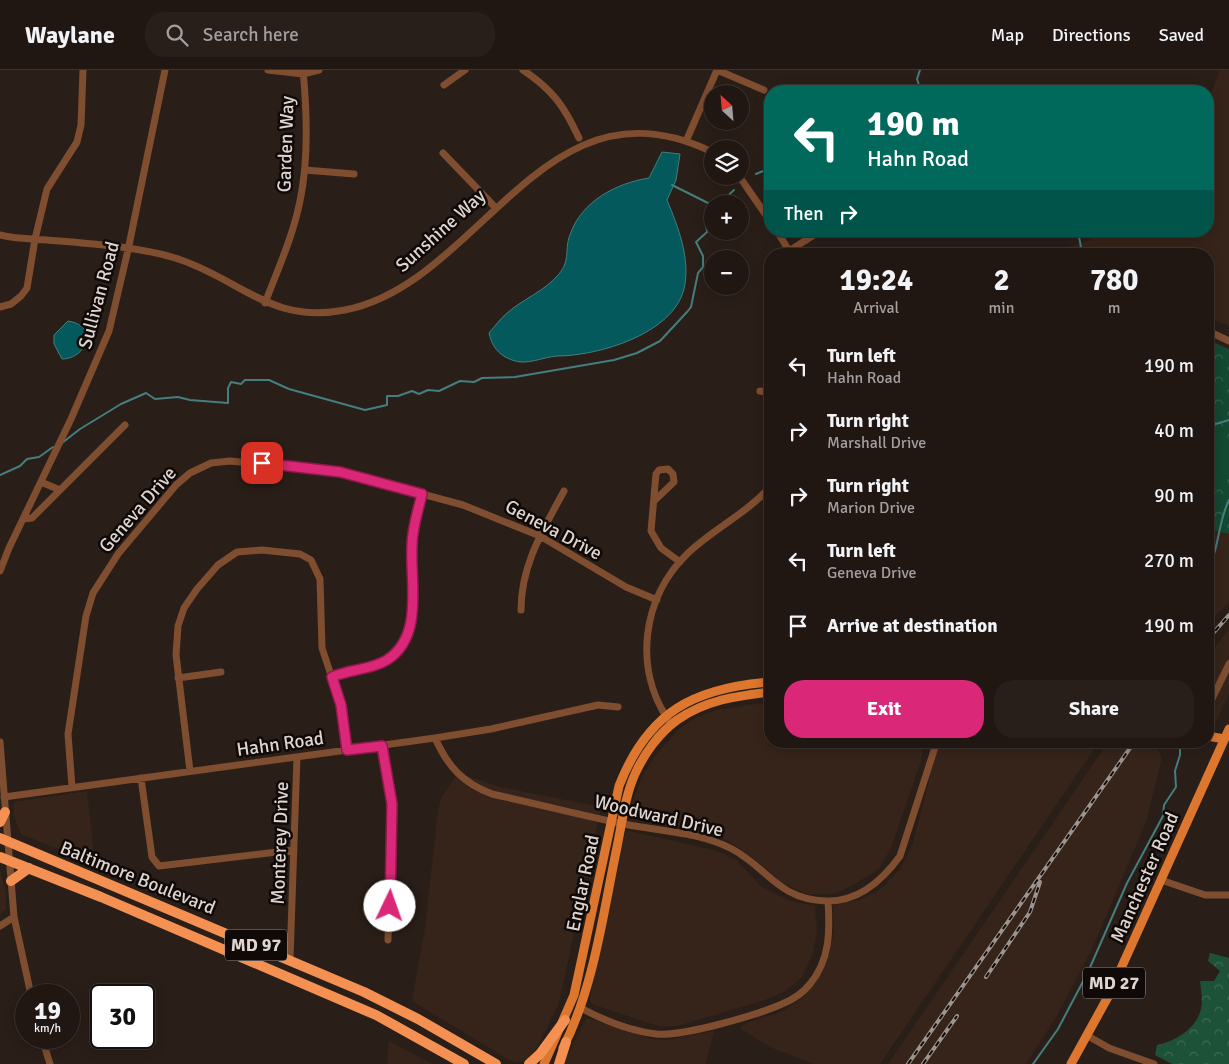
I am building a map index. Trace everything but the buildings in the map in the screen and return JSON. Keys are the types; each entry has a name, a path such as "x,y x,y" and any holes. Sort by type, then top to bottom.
{"highway":[{"path":"0,822 5,812"},
{"name":"Baltimore Boulevard","path":"4,840 290,959 418,1019 496,1064"},
{"name":"Baltimore Boulevard","path":"5,859 376,1015 464,1064"},
{"path":"11,881 29,868"},
{"path":"529,1064 540,1054 565,1020"},
{"path":"559,1064 566,1042"},
{"path":"487,1058 502,1064"}],"main road":[{"path":"665,716 688,701 717,689 764,683"},
{"path":"671,725 700,707 718,700 764,693"},
{"name":"Englar Road","path":"544,1064 574,996 619,786 633,754 645,737 665,716"},
{"name":"Englar Road","path":"555,1064 581,1008 632,782 641,762 651,747 671,725"},
{"name":"Manchester Road","path":"1071,1064 1088,1036 1229,729"},
{"path":"1214,737 1224,739"}],"street":[{"path":"0,307 11,304 27,288 35,239 47,189 77,142 81,125 83,70"},
{"name":"Sullivan Road","path":"0,571 104,345 117,303 165,70"},
{"path":"268,70 303,72 319,70"},
{"path":"444,85 465,70"},
{"path":"523,70 540,82 557,98 568,114 578,138"},
{"path":"688,139 717,70 764,90"},
{"name":"Garden Way","path":"265,303 296,219 305,170 303,72"},
{"path":"628,128 657,130 688,139 704,148"},
{"path":"597,132 615,129"},
{"path":"443,153 493,205"},
{"name":"Sunshine Way","path":"0,235 128,250 187,262 265,303 304,313 346,310 373,301 413,279 533,167"},
{"path":"305,170 354,174"},
{"path":"745,185 764,212"},
{"path":"781,237 788,248"},
{"path":"796,248 811,237"},
{"path":"1214,334 1229,341"},
{"path":"760,391 764,392"},
{"path":"23,519 32,518 125,425"},
{"name":"Geneva Drive","path":"72,788 68,734 86,616 93,593 118,554 183,477 211,463 230,461 340,472 491,515 540,536 626,587 657,600"},
{"path":"41,482 60,490"},
{"path":"521,610 524,576 540,536 564,491"},
{"path":"671,725 652,693 647,667 648,635 657,600 669,576 680,562 698,545 745,512 764,493"},
{"path":"332,677 387,660 399,650 408,635 412,620 412,533 422,494"},
{"path":"654,502 651,531 654,539 680,562"},
{"path":"190,771 178,678 178,626 187,603 197,589 225,559 237,552 255,550 300,554 316,566 320,579 322,648 341,705 347,750"},
{"path":"1214,695 1229,664"},
{"path":"178,678 221,672"},
{"name":"Hahn Road","path":"4,797 435,738 491,729 598,705 618,707"},
{"name":"Woodward Drive","path":"435,738 450,767 462,779 476,788 492,794 724,845 742,855 784,890 800,897 828,901 847,898 868,889 890,871 900,856 935,748"},
{"path":"0,742 5,812 5,859 11,881 14,917 29,984"},
{"path":"382,746 392,804 388,940"},
{"name":"Monterey Drive","path":"290,959 297,757"},
{"path":"141,778 152,858 158,866 294,850"},
{"path":"1161,880 1205,895 1229,895"},
{"path":"581,1008 595,1015 634,1028 666,1034 684,1033 782,1004 809,985 822,964 829,931 828,901"},
{"path":"0,926 14,917"},
{"path":"1088,1036 1109,1048 1154,1064"},
{"path":"45,1049 50,1064"}],"shaded area":[{"path":"1220,70 1229,70 1229,326 1214,320 1214,248 1064,248 1091,240 1090,237 1214,237 1214,85"},
{"path":"1214,530 1229,534 1229,602 1214,617"},
{"path":"1229,629 1229,694 1214,726 1214,648"},
{"path":"764,703 764,748 923,748 921,761 891,848 879,869 853,885 833,894 807,894 782,883 747,853 725,839 628,814 641,779 654,757 679,729 697,717 717,710"},
{"path":"937,748 1095,748 880,1064 814,1064 772,1048 739,1028 749,1022 784,1011 806,995 819,975 829,954 834,932 833,905 860,900 882,888 900,870 913,843"},
{"path":"1104,748 1157,748 1162,758 1146,822 1092,949 1056,1017 1026,1064 888,1064"},
{"path":"458,773 500,787 601,807 559,1003 535,1051 526,1059 517,1063 412,1001 425,927 438,811 441,798"},
{"path":"87,791 95,864 21,834 13,814 14,802"},
{"path":"629,831 714,850 735,859 762,887 790,901 815,906 817,931 813,953 802,977 784,992 765,1000 677,1026 661,1027 592,1004 590,998 625,833"},
{"path":"0,869 6,894 6,909 0,914"},
{"path":"587,1018 650,1039 668,1040 714,1031 706,1064 562,1064"},
{"path":"389,1041 432,1064 387,1064"}],"green space":[{"path":"1214,343 1229,349 1229,534 1214,530"},
{"path":"1214,439 1229,441 1229,469 1214,495"},
{"path":"1210,953 1229,958 1229,1064 1172,1064 1155,1055 1157,1045 1178,1037 1195,1022 1202,1002 1200,981 1214,981 1220,971 1208,961"}],"water":[{"path":"662,152 680,154 676,180 667,200 685,255 686,278 684,289 677,305 650,330 612,347 593,352 523,362 517,362 499,353 489,333 507,313 547,285 563,269 568,240 582,212 591,203 613,189 637,180 649,178"},
{"path":"68,321 78,324 84,329 86,342 78,354 62,359 54,344 54,335"}],"waterway":[{"path":"919,85 917,79 920,70"},
{"path":"756,174 764,171"},
{"path":"672,185 704,201"},
{"path":"729,195 734,190"},
{"path":"62,443 80,429 121,404 146,393 155,399 178,397 190,400 228,403 228,388 231,382 241,384 245,380 269,380 289,389 365,410 387,405 387,396 398,396 412,391 419,394 428,390 439,391 460,381 474,382 482,378 515,377 614,360 637,353 660,341 691,307 698,273 703,267 703,256 696,242 704,235"},
{"path":"1079,237 1081,248"},
{"path":"1214,423 1229,420"},
{"path":"0,475 20,466 27,459 39,457 53,447"},
{"path":"1214,553 1225,508 1229,500"},
{"path":"1033,1064 1058,1029 1088,972 1127,883 1163,816 1164,805 1176,787 1175,771 1180,748"}],"railway":[{"path":"1214,632 1229,615"},
{"path":"908,1064 1130,748"},
{"path":"986,977 1030,912 1040,882"},
{"path":"923,1064 957,1016"}],"route":[{"path":"262,463 340,472 422,494 412,533 412,620 408,635 399,650 387,660 332,677 341,705 347,750 382,746 392,804 390,906"}]}
